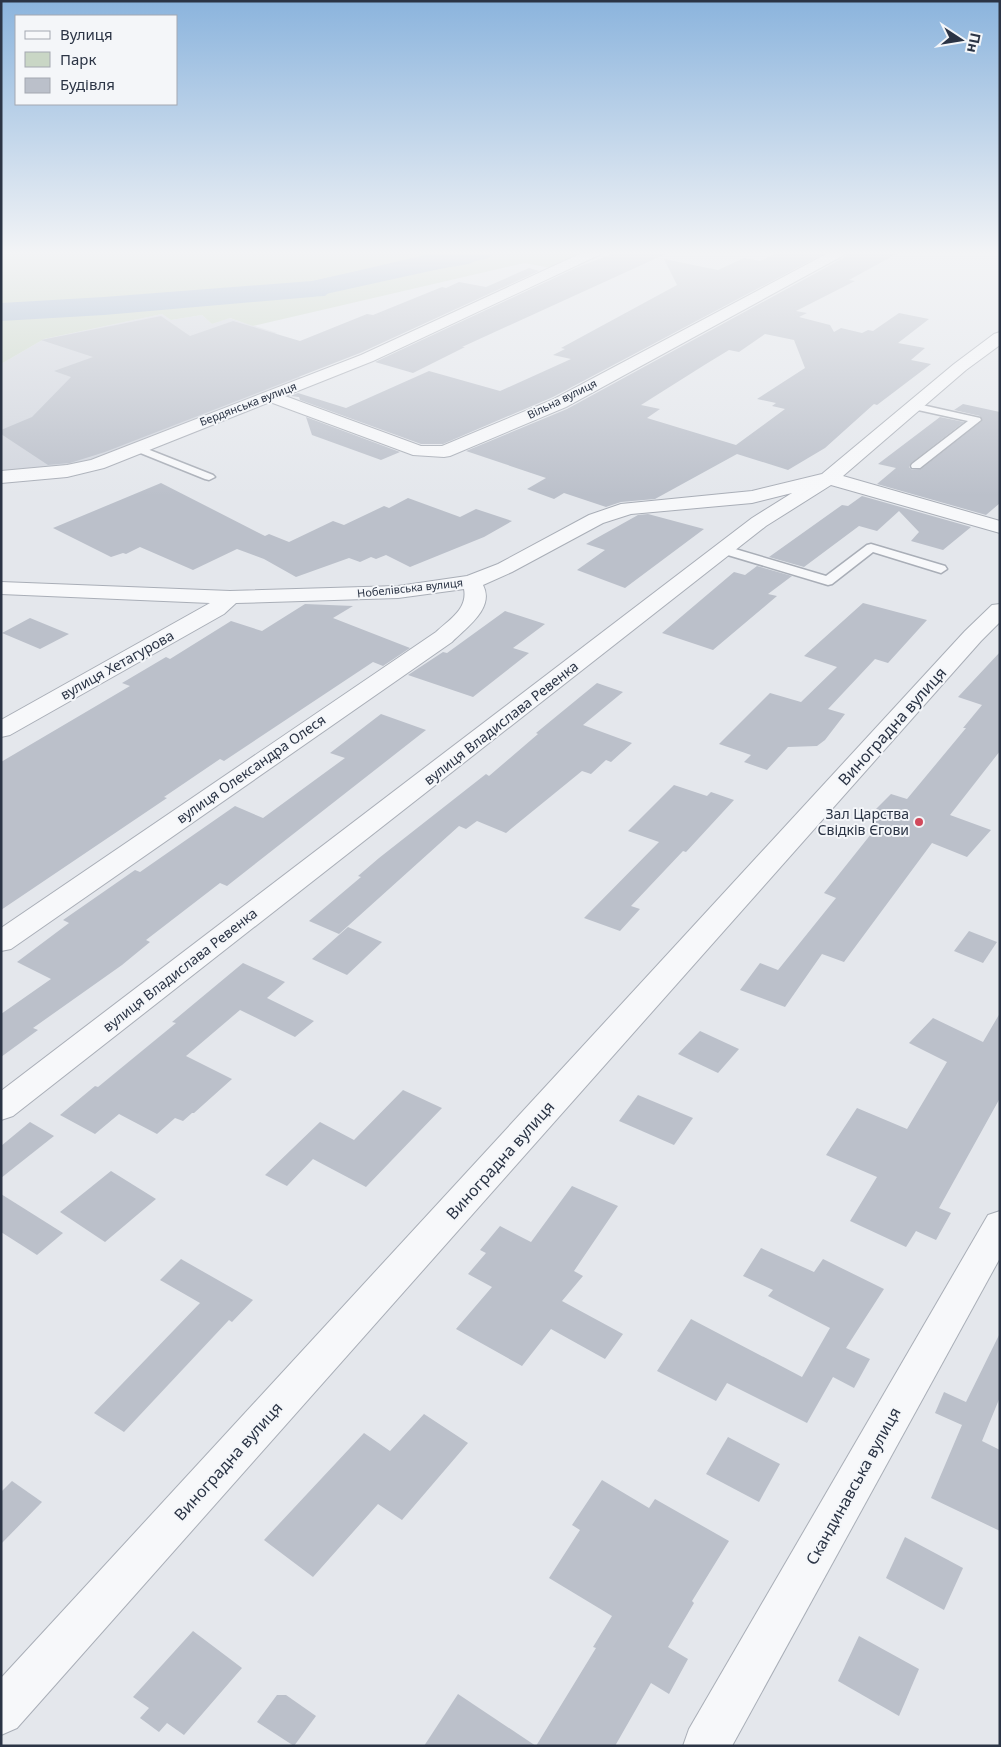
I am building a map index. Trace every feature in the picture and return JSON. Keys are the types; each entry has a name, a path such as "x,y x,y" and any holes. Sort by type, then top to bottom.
{"street":[{"name":"Бердянська вулиця","path":"1,477 67,471 97,464 367,358 419,334"},
{"name":"Вільна вулиця","path":"269,396 419,451 444,452 560,402 687,334"},
{"name":"вулиця Владислава Ревенка","path":"1,1108 759,522 829,478 913,406 1000,337"},
{"path":"829,478 1000,527"},
{"name":"Нобелівська вулиця","path":"1,588 230,597 398,592 471,582 505,568 562,536 611,513 636,507 752,497 829,478"},
{"name":"вулиця Олександра Олеся","path":"1,942 444,637 474,608 477,596 476,588 471,582"},
{"name":"вулиця Хетагурова","path":"1,730 216,609 230,597"},
{"name":"Виноградна вулиця","path":"1,1712 973,636 1000,610"},
{"name":"Скандинавська вулиця","path":"706,1746 1000,1225"}],"lane":[{"path":"913,406 976,420 916,466"},
{"path":"137,448 209,477"},
{"path":"725,550 828,581 871,548 941,569"}],"shaded area":[{"path":"70,334 276,334 225,354 307,379 95,462 1,474 1,364 44,339"}],"green space":[{"path":"1,334 70,334 44,339 1,364"}],"building":[{"path":"73,334 186,334 190,336 197,334 275,334 300,341 319,334 403,334 360,353 105,452 70,463 48,465 1,434 1,430 32,417 71,377 54,371 93,357 41,340"},
{"path":"436,334 491,334 413,373 375,362"},
{"path":"588,334 673,334 553,397 443,444 421,444 300,400 299,397 290,396 298,393 346,408 429,371 500,391 571,359 553,355 565,349 561,348"},
{"path":"705,334 910,334 898,343 925,348 911,360 931,364 877,405 874,404 825,448 788,470 737,454 655,499 621,502 606,507 564,493 554,499 527,489 546,478 466,451 567,409","holes":["765,334 794,340 805,368 757,399 776,403 772,406 785,409 736,445 647,418 660,409 641,405 729,350 739,352"]},
{"path":"963,404 1000,412 1000,503 986,515 877,484 896,468 878,464 940,417 964,422 911,463 909,467 912,470 921,469 982,421 980,416 954,410"},
{"path":"306,417 400,452 381,460 312,435"},
{"path":"161,483 265,536 269,534 289,542 333,521 344,525 384,506 389,508 408,498 460,517 476,509 512,521 484,537 410,567 386,555 376,559 371,557 360,562 349,558 296,577 264,559 237,549 193,570 140,547 126,554 123,553 111,557 53,528"},
{"path":"862,496 971,527 943,550 911,541 919,532 899,511 877,531 859,526 804,567 769,557 842,505 848,506"},
{"path":"648,514 704,529 625,588 577,570 605,550 586,544 638,515"},
{"path":"757,566 792,576 768,594 777,596 713,650 662,633 734,572 745,575"},
{"path":"863,603 927,620 888,663 875,659 828,709 845,714 825,740 817,746 788,747 767,770 744,762 751,755 719,744 770,693 801,702 837,667 804,656"},
{"path":"305,604 353,606 333,618 410,648 383,666 373,662 224,761 220,759 164,797 167,798 1,910 1,762 130,686 122,683 166,657 170,659 231,621 262,631"},
{"path":"505,611 545,624 513,648 529,653 473,697 408,675 443,652 447,653"},
{"path":"30,618 69,634 40,649 2,633"},
{"path":"1000,652 1000,751 950,815 991,830 967,857 932,843 844,962 822,954 785,1007 740,990 760,963 778,970 836,898 824,893 879,824 866,819 891,794 907,799 966,728 963,728 982,705 958,697"},
{"path":"597,683 623,692 583,725 632,743 611,762 606,760 591,774 582,771 506,833 477,821 466,829 459,826 339,934 309,921 361,877 358,876 379,858 486,774 489,776 538,734 536,733"},
{"path":"381,714 426,730 227,886 220,883 146,940 150,942 122,965 33,1028 38,1030 1,1057 1,1014 51,979 17,962 69,923 63,920 135,870 140,872 235,806 263,818 345,758 330,753"},
{"path":"674,785 707,796 711,792 734,800 686,852 683,851 631,906 640,909 620,931 584,918 659,842 628,831"},
{"path":"348,927 382,942 347,975 312,959"},
{"path":"969,931 997,942 983,963 954,951"},
{"path":"243,963 285,982 267,998 314,1021 295,1037 240,1010 186,1056 232,1079 194,1113 183,1121 175,1118 157,1134 119,1114 95,1134 60,1115 95,1086 98,1087 176,1023 172,1022"},
{"path":"1000,1013 1000,1098 939,1208 951,1213 936,1240 916,1231 906,1247 850,1221 877,1177 826,1155 857,1108 907,1129 947,1062 909,1043 933,1018 983,1042"},
{"path":"700,1031 739,1049 718,1073 678,1054"},
{"path":"403,1090 442,1108 366,1187 313,1159 287,1186 265,1175 320,1122 354,1140"},
{"path":"638,1095 693,1118 674,1145 619,1121"},
{"path":"30,1122 54,1136 1,1178 1,1146"},
{"path":"111,1171 156,1199 105,1242 60,1212"},
{"path":"572,1186 618,1206 574,1271 583,1276 562,1301 623,1334 605,1359 551,1329 522,1366 456,1329 492,1287 468,1274 486,1253 480,1250 500,1226 531,1242"},
{"path":"1,1194 63,1233 37,1255 1,1232"},
{"path":"761,1248 814,1272 823,1259 884,1289 846,1348 870,1359 854,1388 833,1377 807,1423 727,1383 716,1401 657,1371 691,1319 802,1377 830,1328 768,1296 773,1290 743,1276"},
{"path":"181,1259 253,1300 232,1322 229,1320 124,1432 94,1413 200,1303 160,1280"},
{"path":"1000,1333 1000,1397 982,1441 1000,1450 1000,1531 931,1498 962,1425 935,1413 944,1392 966,1402"},
{"path":"424,1414 468,1443 402,1520 378,1504 313,1577 264,1540 364,1433 390,1451"},
{"path":"728,1437 780,1464 759,1502 706,1474"},
{"path":"602,1480 649,1508 655,1499 729,1541 692,1601 694,1603 668,1647 688,1659 669,1694 651,1683 615,1746 536,1746 596,1648 593,1647 612,1616 549,1578 580,1530 572,1525"},
{"path":"12,1481 42,1502 1,1544 1,1492"},
{"path":"905,1537 963,1568 944,1610 886,1578"},
{"path":"193,1631 242,1668 184,1735 167,1723 159,1732 140,1718 149,1708 133,1697"},
{"path":"859,1636 919,1669 899,1716 838,1681"},
{"path":"458,1694 536,1746 424,1746"},
{"path":"277,1695 286,1695 316,1716 294,1746 257,1722"}],"place":[{"name":"Зал Царства Свідків Єгови","path":"919,822"}]}
